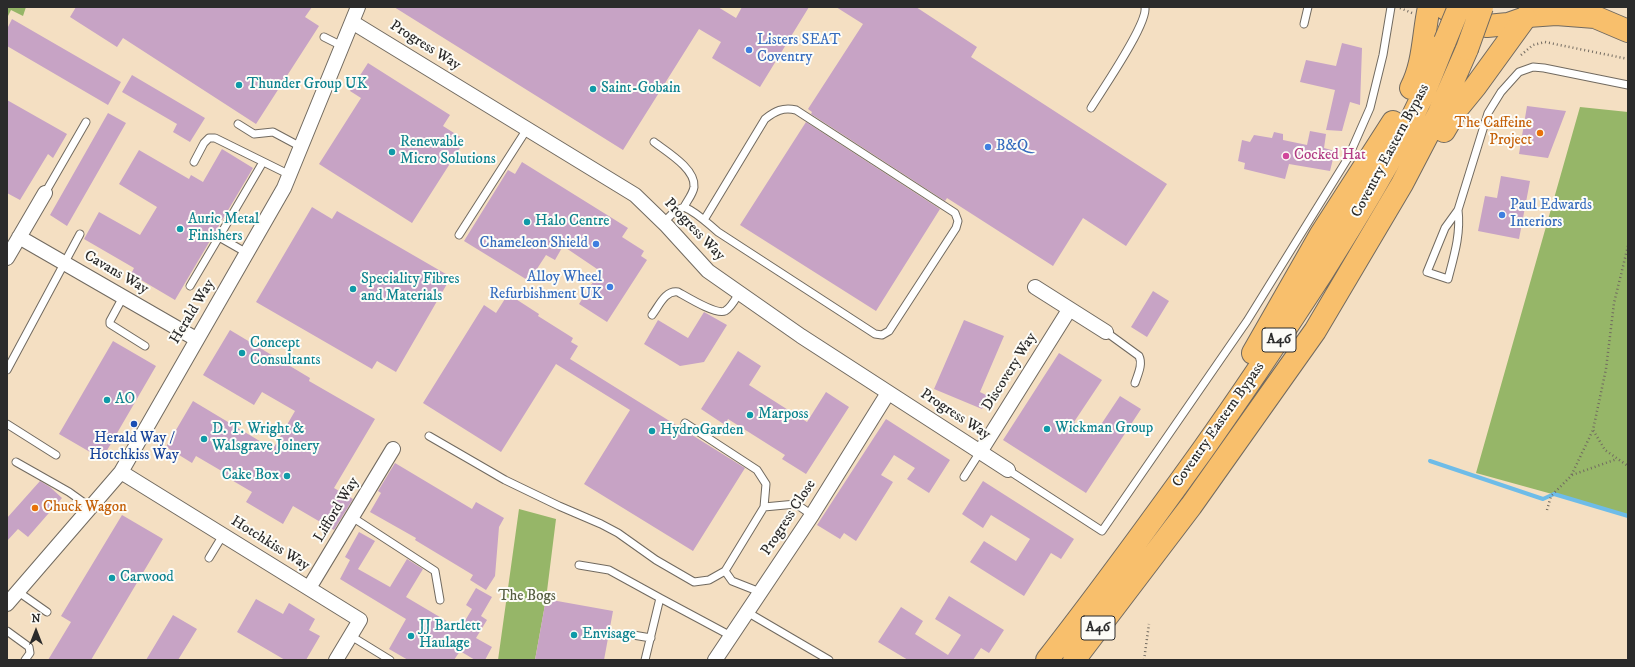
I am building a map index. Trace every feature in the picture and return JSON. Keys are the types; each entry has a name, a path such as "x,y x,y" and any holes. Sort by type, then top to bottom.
{"main road":[{"path":"1079,620 1131,528 1215,414 1263,338 1321,234 1391,127 1417,75 1429,7"},
{"path":"1443,7 1462,20 1487,26 1508,24 1530,14 1556,14 1595,17 1628,31"},
{"name":"Coventry Eastern Bypass","path":"1047,660 1079,620 1229,413 1282,335 1353,224 1420,99 1459,7"},
{"name":"Coventry Eastern Bypass","path":"1074,660 1191,506 1315,331 1402,184 1439,113 1467,49 1482,7"},
{"path":"1122,597 1201,511 1324,337 1457,109 1530,14"}],"street":[{"name":"Herald Way","path":"7,604 121,472 284,188 358,7"},
{"name":"Progress Way","path":"352,22 635,195 664,222 708,271 802,336 1008,470"},
{"path":"7,258 45,193"},
{"name":"Cavans Way","path":"19,237 196,339"},
{"path":"1035,287 1069,310 1106,332"},
{"name":"Discovery Way","path":"980,452 1069,310"},
{"name":"Progress Close","path":"715,660 812,514 888,393"},
{"name":"Lifford Way","path":"310,588 393,449"},
{"name":"Hotchkiss Way","path":"121,472 360,620 336,660"}],"lane":[{"path":"1091,108 1130,46 1143,21 1146,12 1145,7"},
{"path":"1304,24 1308,7"},
{"path":"1008,470 1102,531 1247,321 1348,158 1370,108 1383,55 1391,7"},
{"path":"324,37 342,46"},
{"path":"1458,210 1460,222 1458,240 1448,279 1428,272 1445,228 1458,210 1488,113 1501,92 1519,72 1533,67 1544,68 1628,85"},
{"path":"684,207 694,211 704,220 718,232 875,334 882,335 889,331 956,228 958,221 955,213 796,110 787,108 775,111 765,119 704,220"},
{"path":"45,193 86,122"},
{"path":"238,124 254,134 273,132 301,147"},
{"path":"459,236 527,129"},
{"path":"194,162 204,143 209,138 215,138 290,175"},
{"path":"654,142 679,160 693,179 694,189 684,207 675,211 664,222"},
{"path":"190,286 263,162"},
{"path":"7,370 80,234"},
{"path":"219,237 248,253"},
{"path":"652,315 666,295 673,291 678,292 710,309 722,312 729,308 739,293"},
{"path":"123,297 110,321 110,324 145,346"},
{"path":"1106,332 1139,356 1141,360 1135,383"},
{"path":"429,436 505,480 559,506 602,524 618,533 656,560 694,582 709,580 725,571 764,508 766,484 757,470 685,423"},
{"path":"7,424 56,455"},
{"path":"964,477 980,452"},
{"path":"16,462 69,492 90,508"},
{"path":"764,508 796,504 812,514"},
{"path":"352,517 436,571 440,600"},
{"path":"209,558 223,535"},
{"path":"579,565 609,570 731,636"},
{"path":"725,571 732,581 760,592"},
{"path":"17,591 47,612"},
{"path":"645,660 660,598"},
{"path":"747,612 829,660"},
{"path":"7,630 29,647 30,653 26,660"},
{"path":"628,634 651,638"},
{"path":"351,636 390,660"}],"path":[{"path":"1547,510 1551,496 1571,476 1593,430 1606,369 1614,303 1628,246"},
{"path":"1593,430 1605,450 1628,466"},
{"path":"1571,476 1617,459"},
{"path":"1144,660 1149,624"}],"green space":[{"path":"7,7 26,7 23,16 11,10 7,18"},
{"path":"1580,107 1628,112 1628,515 1476,473"},
{"name":"The Bogs","path":"519,509 556,519 546,599 535,660 498,660"}],"building":[{"name":"Thunder Group UK","path":"76,7 312,7 305,17 319,26 256,124 123,38 117,47 70,17"},
{"name":"Saint-Gobain","path":"394,7 718,7 736,18 742,7 809,7 760,87 712,58 721,42 699,29 623,150"},
{"name":"B&Q","path":"836,7 916,7 977,47 971,57 1167,184 1126,246 1083,218 1053,266 947,198 945,201 811,114 812,112 808,109 863,24"},
{"path":"12,19 121,82 108,105 7,46 7,29"},
{"name":"Cocked Hat","path":"1342,43 1362,48 1360,105 1350,102 1342,131 1326,130 1335,90 1300,82 1306,60 1336,66"},
{"name":"Renewable Micro Solutions","path":"368,63 450,115 443,126 465,140 412,223 319,164 361,98 350,91"},
{"path":"132,75 205,118 190,142 173,132 177,124 122,92"},
{"path":"7,100 67,134 53,158 48,154 20,200 7,193"},
{"name":"The Caffeine Project","path":"1527,106 1566,111 1548,158 1519,154"},
{"path":"108,113 126,123 67,226 50,215"},
{"path":"806,122 940,209 876,311 740,225"},
{"name":"Cocked Hat","path":"1310,131 1326,134 1324,148 1335,151 1330,171 1289,164 1285,179 1244,169 1245,163 1238,161 1242,140 1250,142 1254,135 1272,138 1274,132 1283,134 1283,140 1307,145"},
{"name":"Auric Metal Finishers","path":"222,149 253,168 175,300 131,274 134,268 84,239 99,212 140,235 157,207 119,184 139,150 189,179 191,175 203,182"},
{"name":"Halo Centre","path":"522,162 628,228 622,237 644,251 641,256 647,260 607,322 579,304 600,271 563,246 555,260 546,255 529,281 464,241 508,170 515,174"},
{"name":"Paul Edwards Interiors","path":"1501,176 1530,181 1519,239 1478,231 1485,196 1497,198"},
{"name":"Speciality Fibres and Materials","path":"312,207 332,219 337,211 451,277 396,372 377,361 372,369 256,302"},
{"path":"1153,291 1169,301 1147,337 1131,327"},
{"name":"HydroGarden","path":"508,294 539,314 538,316 573,338 571,342 578,346 570,359 745,468 693,551 584,484 630,410 556,364 501,452 423,403 484,305 496,313"},
{"path":"704,312 727,325 704,362 680,366 644,344 658,320 688,338"},
{"path":"964,320 1004,336 980,392 988,396 982,409 934,389"},
{"path":"230,330 310,378 309,381 375,419 334,488 353,499 334,530 293,506 283,524 246,502 252,492 223,475 225,473 196,456 192,463 166,447 193,401 273,449 295,411 262,392 254,405 203,375"},
{"name":"AO","path":"113,341 156,366 102,459 59,434"},
{"name":"Marposs","path":"738,351 761,366 749,385 807,422 826,392 849,407 806,474 782,459 785,455 728,419 725,425 701,409"},
{"name":"Wickman Group","path":"1059,353 1102,380 1074,422 1094,435 1120,396 1141,409 1086,493 1003,440"},
{"path":"886,419 950,460 929,493 907,479 915,468 894,455 881,475 893,482 856,541 844,533 840,539 817,525"},
{"path":"395,463 472,509 476,502 504,518 499,527 495,576 486,590 470,580 473,575 415,540 416,538 370,512 381,493 378,491"},
{"name":"Chuck Wagon","path":"40,481 50,487 62,498 28,537 18,529 7,541 7,518"},
{"path":"983,481 1074,539 1061,559 1051,553 1024,596 970,562 984,541 1016,561 1030,539 991,515 983,528 962,514"},
{"name":"Carwood","path":"122,515 163,539 91,660 48,660 71,622 61,616"},
{"path":"359,532 375,541 358,569 390,587 407,559 423,569 406,597 460,629 472,609 466,605 476,588 492,597 481,616 487,620 476,638 492,647 485,660 475,660 460,651 454,660 408,660 389,649 406,619 340,579 350,560 345,557"},
{"path":"949,596 1004,630 989,653 981,648 973,660 908,660 878,642 901,607 923,621 915,634 948,655 961,635 935,619"},
{"path":"256,599 283,614 289,603 315,619 309,630 320,636 306,660 285,660 237,632"},
{"name":"Envisage","path":"546,599 613,611 604,660 535,660"},
{"path":"173,615 197,629 178,660 146,660"}],"waterway":[{"path":"1430,461 1543,499 1554,494 1628,516"}],"place":[{"name":"Listers SEAT Coventry","path":"749,50"},
{"name":"Thunder Group UK","path":"239,85"},
{"name":"Saint-Gobain","path":"593,89"},
{"name":"The Caffeine Project","path":"1540,133"},
{"name":"B&Q","path":"988,147"},
{"name":"Renewable Micro Solutions","path":"392,152"},
{"name":"Cocked Hat","path":"1286,156"},
{"name":"Paul Edwards Interiors","path":"1502,215"},
{"name":"Halo Centre","path":"527,222"},
{"name":"Auric Metal Finishers","path":"180,229"},
{"name":"Chameleon Shield","path":"596,244"},
{"name":"Alloy Wheel Refurbishment UK","path":"610,287"},
{"name":"Speciality Fibres and Materials","path":"353,289"},
{"name":"Concept Consultants","path":"242,353"},
{"name":"AO","path":"107,400"},
{"name":"Marposs","path":"750,415"},
{"name":"Herald Way / Hotchkiss Way","path":"134,424"},
{"name":"Wickman Group","path":"1047,429"},
{"name":"HydroGarden","path":"652,431"},
{"name":"D. T. Wright & Walsgrave Joinery","path":"204,439"},
{"name":"Cake Box","path":"287,476"},
{"name":"Chuck Wagon","path":"35,508"},
{"name":"Carwood","path":"112,578"},
{"name":"Envisage","path":"574,635"},
{"name":"JJ Bartlett Haulage","path":"411,636"}]}
